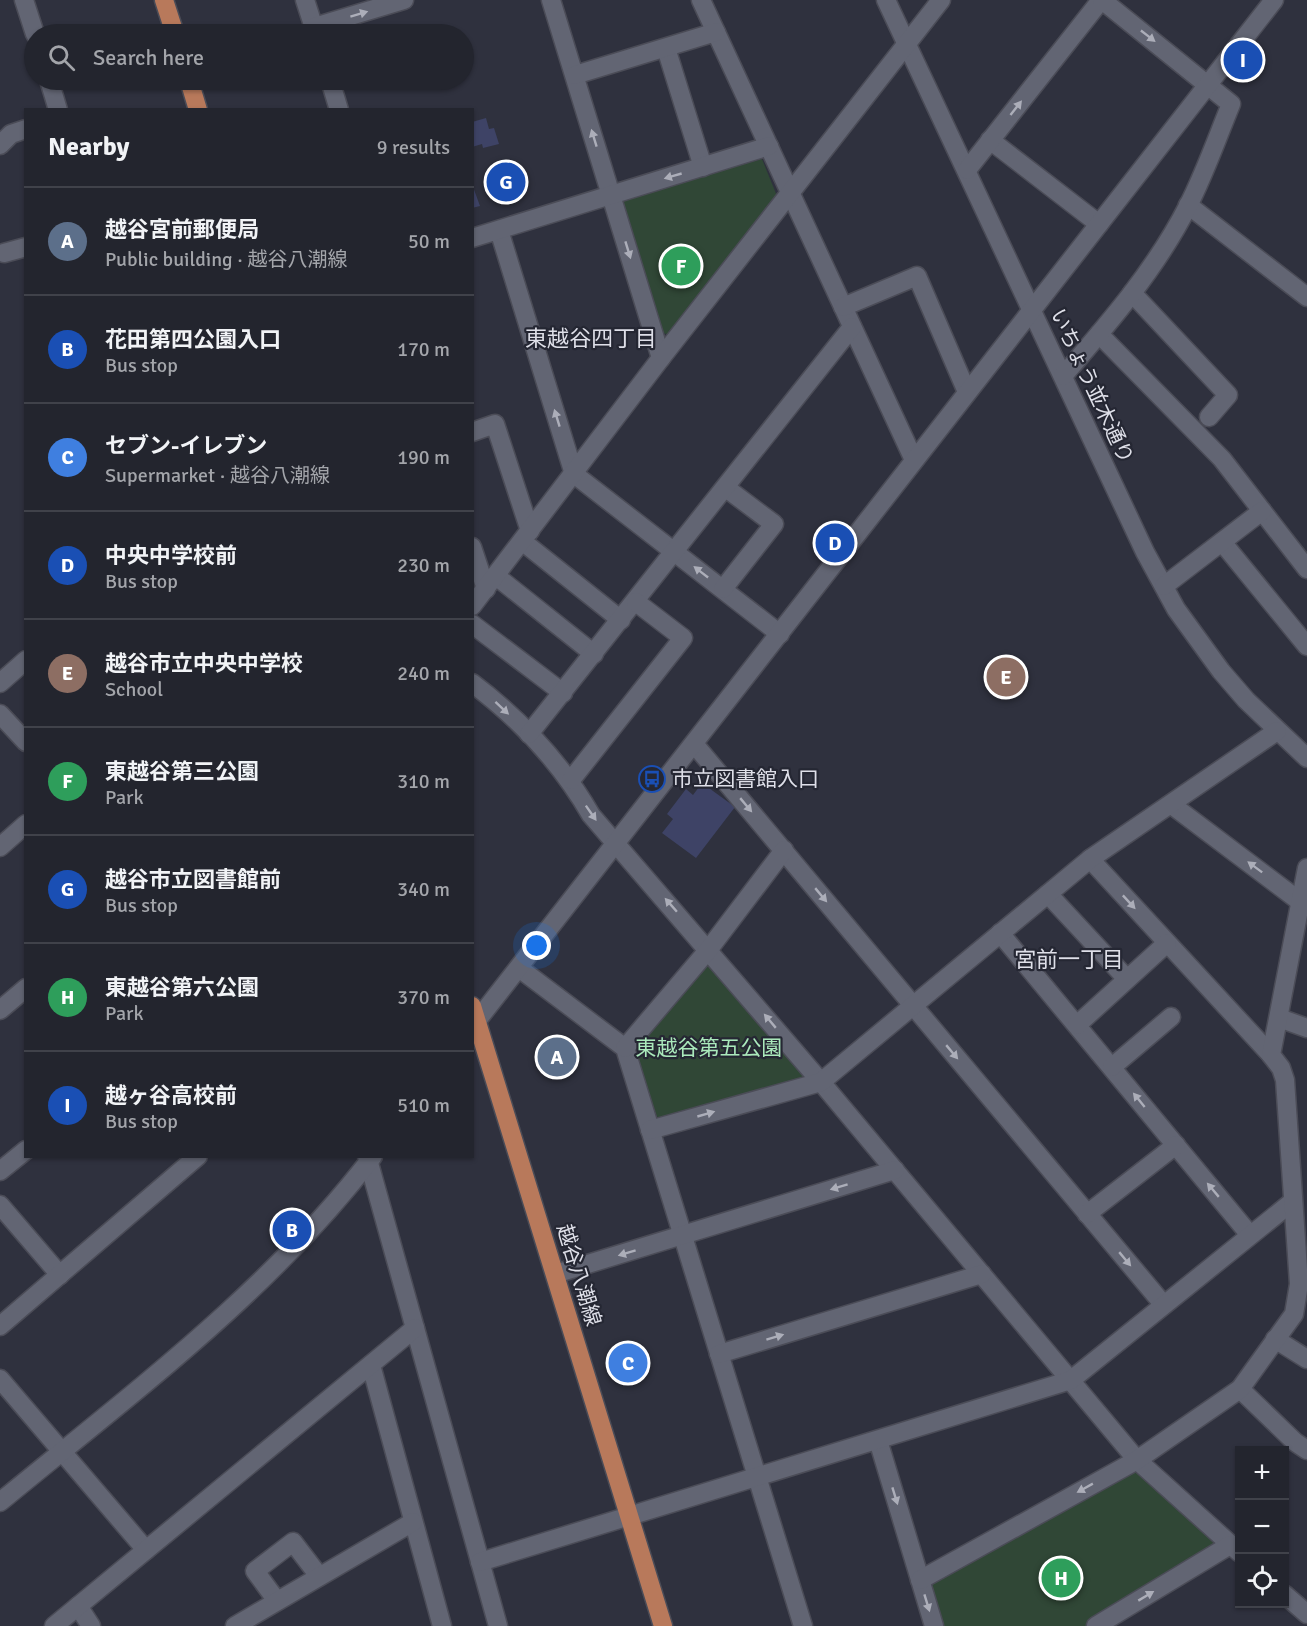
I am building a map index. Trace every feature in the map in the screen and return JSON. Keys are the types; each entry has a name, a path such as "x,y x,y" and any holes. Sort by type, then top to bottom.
{"main road":[{"path":"164,0 172,24"},
{"path":"192,90 197,108"},
{"name":"越谷八潮線","path":"474,1018 663,1626"}],"street":[{"path":"24,0 32,24"},
{"path":"305,0 313,24"},
{"path":"335,24 404,0"},
{"path":"551,0 661,358"},
{"path":"701,0 914,460"},
{"name":"いちょう並木通り","path":"886,0 1063,376 1176,609 1221,670 1277,731 1307,758"},
{"path":"474,604 661,358 941,0"},
{"path":"967,170 1101,0 1209,84 1231,104 1188,205 1154,263 1100,334 1063,376"},
{"path":"474,1018 519,968 695,745 914,460 1274,0"},
{"path":"575,75 716,32"},
{"path":"666,48 703,167"},
{"path":"52,90 57,108"},
{"path":"333,90 338,108"},
{"path":"990,140 1099,224"},
{"path":"474,237 769,146"},
{"path":"1188,205 1307,297"},
{"path":"499,230 574,474 780,634"},
{"path":"4,253 24,248"},
{"path":"843,307 917,276 967,392"},
{"path":"1132,293 1228,395 1209,417"},
{"path":"530,735 852,327"},
{"path":"1100,334 1222,459 1307,569"},
{"path":"474,431 495,424 526,536 621,620"},
{"path":"723,589 774,524 726,488"},
{"path":"1164,586 1262,512"},
{"path":"1222,542 1307,646"},
{"path":"474,551 491,583 594,654"},
{"path":"571,780 683,638 636,602"},
{"path":"474,626 563,693"},
{"path":"0,683 24,662"},
{"path":"474,685 499,704 571,780 591,814 822,1082 1137,1460 1235,1549 1096,1626"},
{"path":"0,714 24,740"},
{"path":"650,1130 822,1082 1090,859 1277,731"},
{"path":"695,745 1163,1304"},
{"path":"1172,805 1302,903"},
{"path":"0,847 24,826"},
{"path":"625,1048 709,950 784,850"},
{"path":"920,1580 1137,1460 1240,1389 1275,1339 1300,1318 1299,1284 1302,1264 1292,1202 1285,1080 1281,1068 1090,859"},
{"path":"1271,1055 1279,1018 1300,947 1302,903 1307,868"},
{"path":"1048,894 1127,979"},
{"path":"1000,933 1250,1235"},
{"path":"1077,1025 1167,943"},
{"path":"519,968 625,1048 803,1626"},
{"path":"0,1010 24,990"},
{"path":"1112,1067 1171,1017"},
{"path":"1279,1018 1307,1028"},
{"path":"1087,1214 1176,1145"},
{"path":"0,1172 24,1152"},
{"path":"0,1326 196,1158"},
{"path":"370,1158 498,1626"},
{"path":"0,1502 204,1334 302,1240 370,1158"},
{"path":"555,1274 895,1170"},
{"path":"480,1562 1071,1380 1292,1202"},
{"path":"0,1205 60,1275"},
{"path":"719,1354 982,1274"},
{"path":"54,1626 415,1328"},
{"path":"1275,1339 1307,1359"},
{"path":"370,1365 442,1626"},
{"path":"0,1379 146,1550"},
{"path":"1240,1389 1307,1450"},
{"path":"879,1440 934,1626"},
{"path":"235,1626 413,1522"},
{"path":"277,1601 255,1571 293,1542 319,1576"},
{"path":"1289,1598 1307,1614"},
{"path":"78,1606 91,1626"}],"green space":[{"path":"762,159 777,196 671,335 658,332 618,200"},
{"name":"東越谷第五公園","path":"709,959 812,1079 659,1122 633,1050"},
{"path":"1135,1467 1220,1546 1090,1626 939,1626 926,1582"}],"building":[{"path":"486,118 489,129 494,128 499,144 483,148 482,144 474,146 474,121"},
{"path":"474,190 480,206 474,208"},
{"path":"702,783 735,807 696,858 662,833 673,819 667,814 686,789 693,795"}],"place":[{"name":"越ヶ谷高校前","path":"1243,60"},
{"name":"越谷市立図書館前","path":"506,182"},
{"name":"東越谷第三公園","path":"681,266"},
{"name":"中央中学校前","path":"835,543"},
{"name":"越谷市立中央中学校","path":"1006,677"},
{"name":"市立図書館入口","path":"652,779"},
{"name":"越谷宮前郵便局","path":"557,1057"},
{"name":"花田第四公園入口","path":"292,1230"},
{"name":"セブン-イレブン","path":"628,1363"},
{"name":"東越谷第六公園","path":"1061,1578"}],"district":[{"name":"東越谷四丁目","path":"591,338"},
{"name":"宮前一丁目","path":"1069,959"}]}
